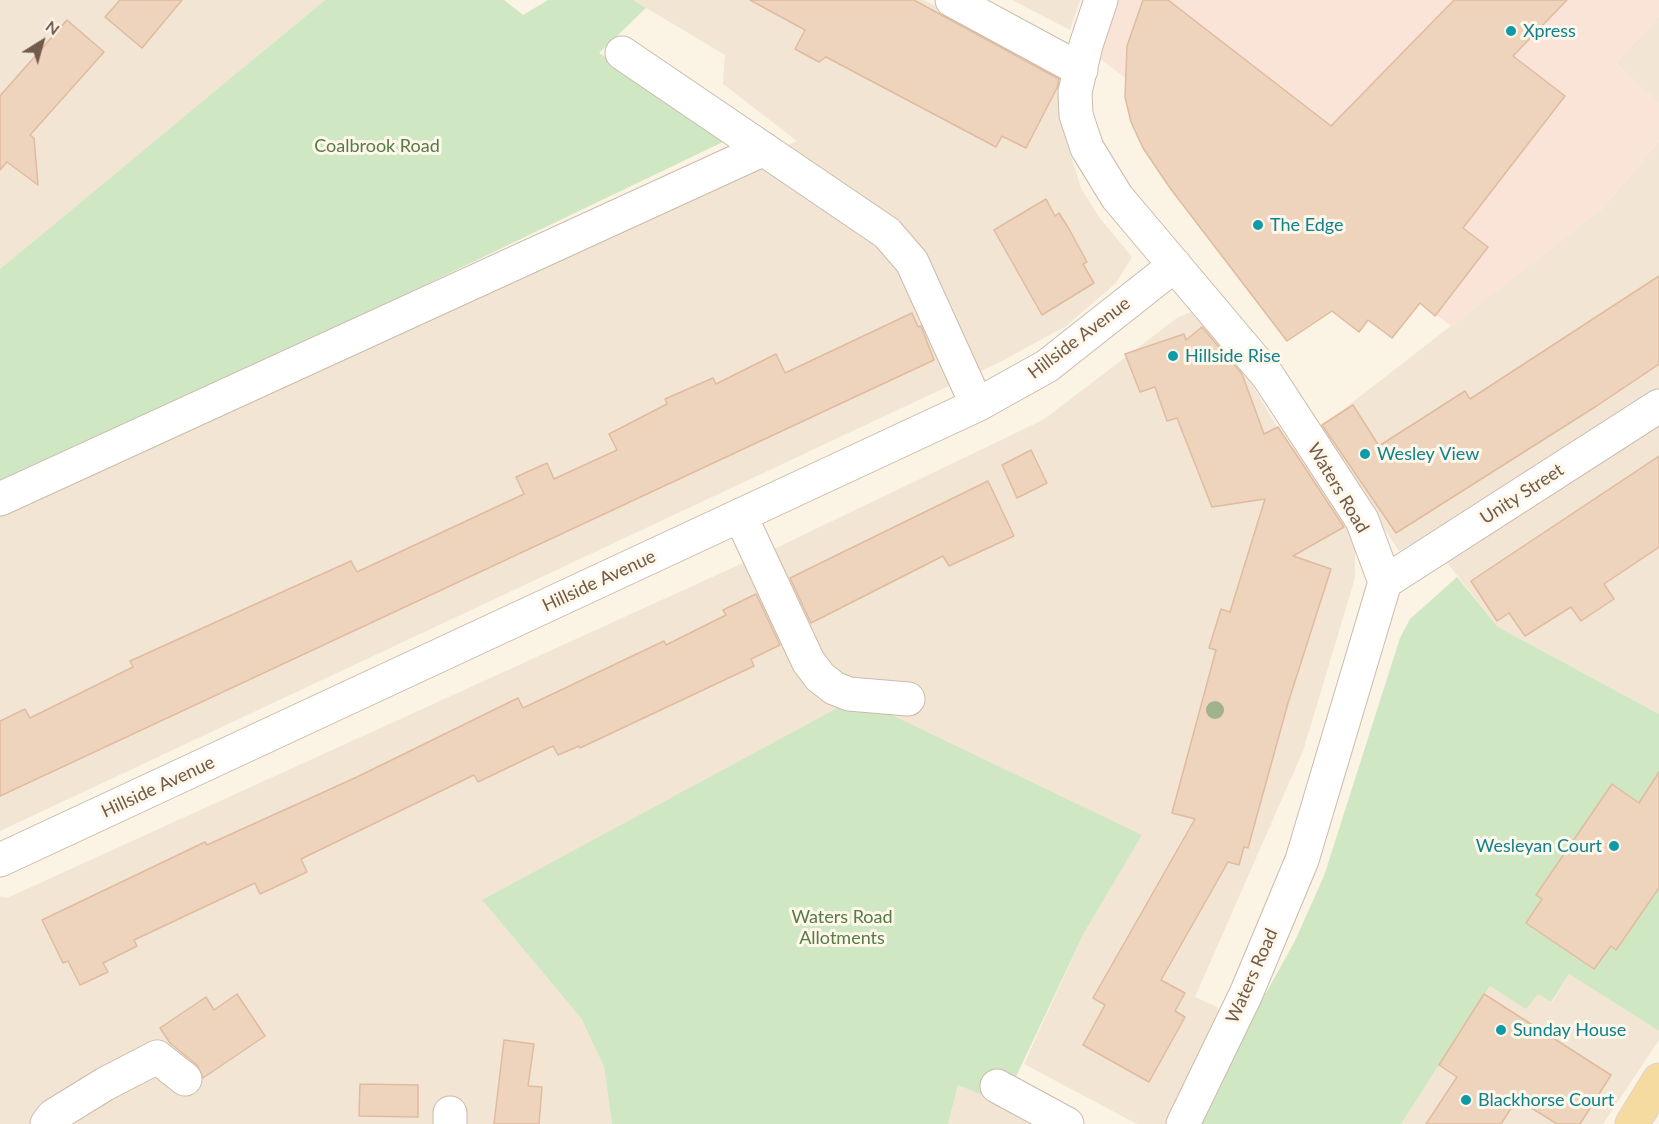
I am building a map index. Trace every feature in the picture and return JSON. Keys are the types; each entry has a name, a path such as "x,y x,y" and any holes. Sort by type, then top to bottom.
{"main road":[{"path":"1632,1124 1659,1080"}],"street":[{"path":"952,0 1080,70"},
{"name":"Waters Road","path":"1101,0 1075,92 1076,115 1087,147 1117,197 1268,376 1362,520 1385,582 1302,860 1246,994 1183,1124"},
{"path":"622,53 887,233 912,262 977,405"},
{"path":"0,499 764,149"},
{"name":"Hillside Avenue","path":"0,860 977,405 1047,366 1175,265"},
{"name":"Unity Street","path":"1385,582 1659,406"},
{"path":"740,515 808,661 820,677 834,688 849,694 908,699"},
{"path":"47,1124 53,1116 105,1084 157,1057 185,1079"},
{"path":"997,1086 1066,1124"}],"shaded area":[{"path":"0,0 325,0 0,269"},
{"path":"633,0 924,0 1063,73 1060,99 1062,127 1081,188 1099,217 1132,257 1116,283 1066,326 1002,361 0,831 0,490 797,141 723,84 725,55"},
{"path":"1012,0 1080,0 1070,30"},
{"path":"1114,0 1659,0 1659,16 1616,63 1659,104 1659,141 1603,208 1451,326 1099,58"},
{"path":"1659,16 1659,104 1616,63"},
{"path":"1659,141 1659,714 1498,627 1426,536 1399,551 1320,431 1327,422 1603,208"},
{"path":"1193,311 1244,371 1290,449 1296,445 1341,513 1355,547 1355,578 1303,751 1195,997 1217,1007 1224,1027 1175,1124 1137,1124 1024,1064 1084,933 1142,835 482,900 581,1018 604,1067 612,1124 0,1124 0,896 7,898 776,548 1043,420 1177,318"},
{"path":"1569,974 1659,1031 1659,1040 1603,1124 1401,1124 1490,986 1538,993 1552,1002"},
{"path":"958,1085 1003,1104 1041,1124 948,1124"}],"green space":[{"name":"Coalbrook Road","path":"325,0 504,0 523,15 548,0 633,0 646,8 599,53 729,139 0,489 0,269"},
{"path":"1457,577 1498,627 1659,714 1659,1031 1569,974 1551,1002 1538,994 1526,1009 1490,986 1401,1124 1197,1124 1231,1055 1294,943 1324,876 1400,638 1410,619"},
{"name":"Waters Road Allotments","path":"856,698 1142,835 1084,933 1003,1104 958,1085 948,1124 612,1124 604,1067 581,1018 482,900"}],"building":[{"path":"120,0 182,0 142,48 105,17"},
{"path":"750,0 914,0 1059,79 1057,88 1026,148 1002,136 996,147 826,57 819,62 795,49 805,30"},
{"path":"1143,0 1168,0 1331,126 1454,0 1567,0 1513,56 1565,96 1463,228 1488,247 1435,316 1420,303 1392,338 1368,320 1359,332 1332,311 1287,341 1170,188 1143,148 1131,122 1125,97 1127,46"},
{"path":"67,20 104,52 30,135 34,138 38,185 7,162 0,170 0,96"},
{"path":"1046,199 1055,216 1059,213 1069,229 1087,262 1083,264 1094,283 1042,315 994,230"},
{"path":"1659,276 1659,364 1396,533 1322,425 1353,405 1379,446 1465,391 1470,399"},
{"path":"912,313 918,327 921,326 934,360 0,796 0,721 25,709 30,718 133,667 130,661 351,561 357,572 524,494 516,477 547,463 554,479 617,450 609,434 667,404 665,399 713,378 716,384 776,354 785,373"},
{"path":"1202,327 1242,374 1264,434 1278,427 1344,527 1293,556 1331,569 1288,703 1248,848 1244,847 1239,865 1228,862 1161,980 1185,993 1175,1011 1185,1017 1149,1082 1083,1045 1105,1005 1093,998 1195,819 1172,813 1216,650 1209,648 1221,609 1230,612 1265,499 1212,507 1177,418 1167,421 1155,387 1140,392 1125,354 1184,334 1186,340"},
{"path":"1031,450 1047,483 1017,498 1002,465"},
{"path":"1659,456 1659,547 1604,584 1614,599 1581,621 1571,607 1525,636 1509,613 1497,621 1471,581"},
{"path":"988,481 1014,536 949,566 943,556 811,623 790,578"},
{"path":"756,594 780,645 751,659 754,666 580,748 579,746 558,755 553,746 478,782 474,775 301,859 307,872 260,894 255,883 134,940 137,946 103,963 108,972 80,985 68,961 63,963 42,920 205,842 207,845 357,777 518,698 523,708 664,641 666,645 726,615 723,610"},
{"name":"Wesleyan Court","path":"1659,772 1659,888 1616,950 1611,946 1594,969 1526,923 1542,899 1536,895 1612,784 1639,803"},
{"path":"237,994 265,1036 203,1078 197,1065 170,1043 160,1028 206,997 214,1010"},
{"name":"Sunday House","path":"1484,994 1611,1075 1580,1124 1557,1124 1517,1099 1501,1124 1426,1124 1457,1077 1439,1065"},
{"path":"504,1040 534,1044 528,1086 542,1087 539,1124 494,1124"},
{"path":"360,1084 418,1085 418,1117 359,1116"}],"place":[{"name":"Xpress","path":"1511,31"},
{"name":"The Edge","path":"1258,225"},
{"name":"Hillside Rise","path":"1173,356"},
{"name":"Wesley View","path":"1365,454"},
{"name":"Wesleyan Court","path":"1614,846"},
{"name":"Sunday House","path":"1501,1030"},
{"name":"Blackhorse Court","path":"1466,1100"}]}
